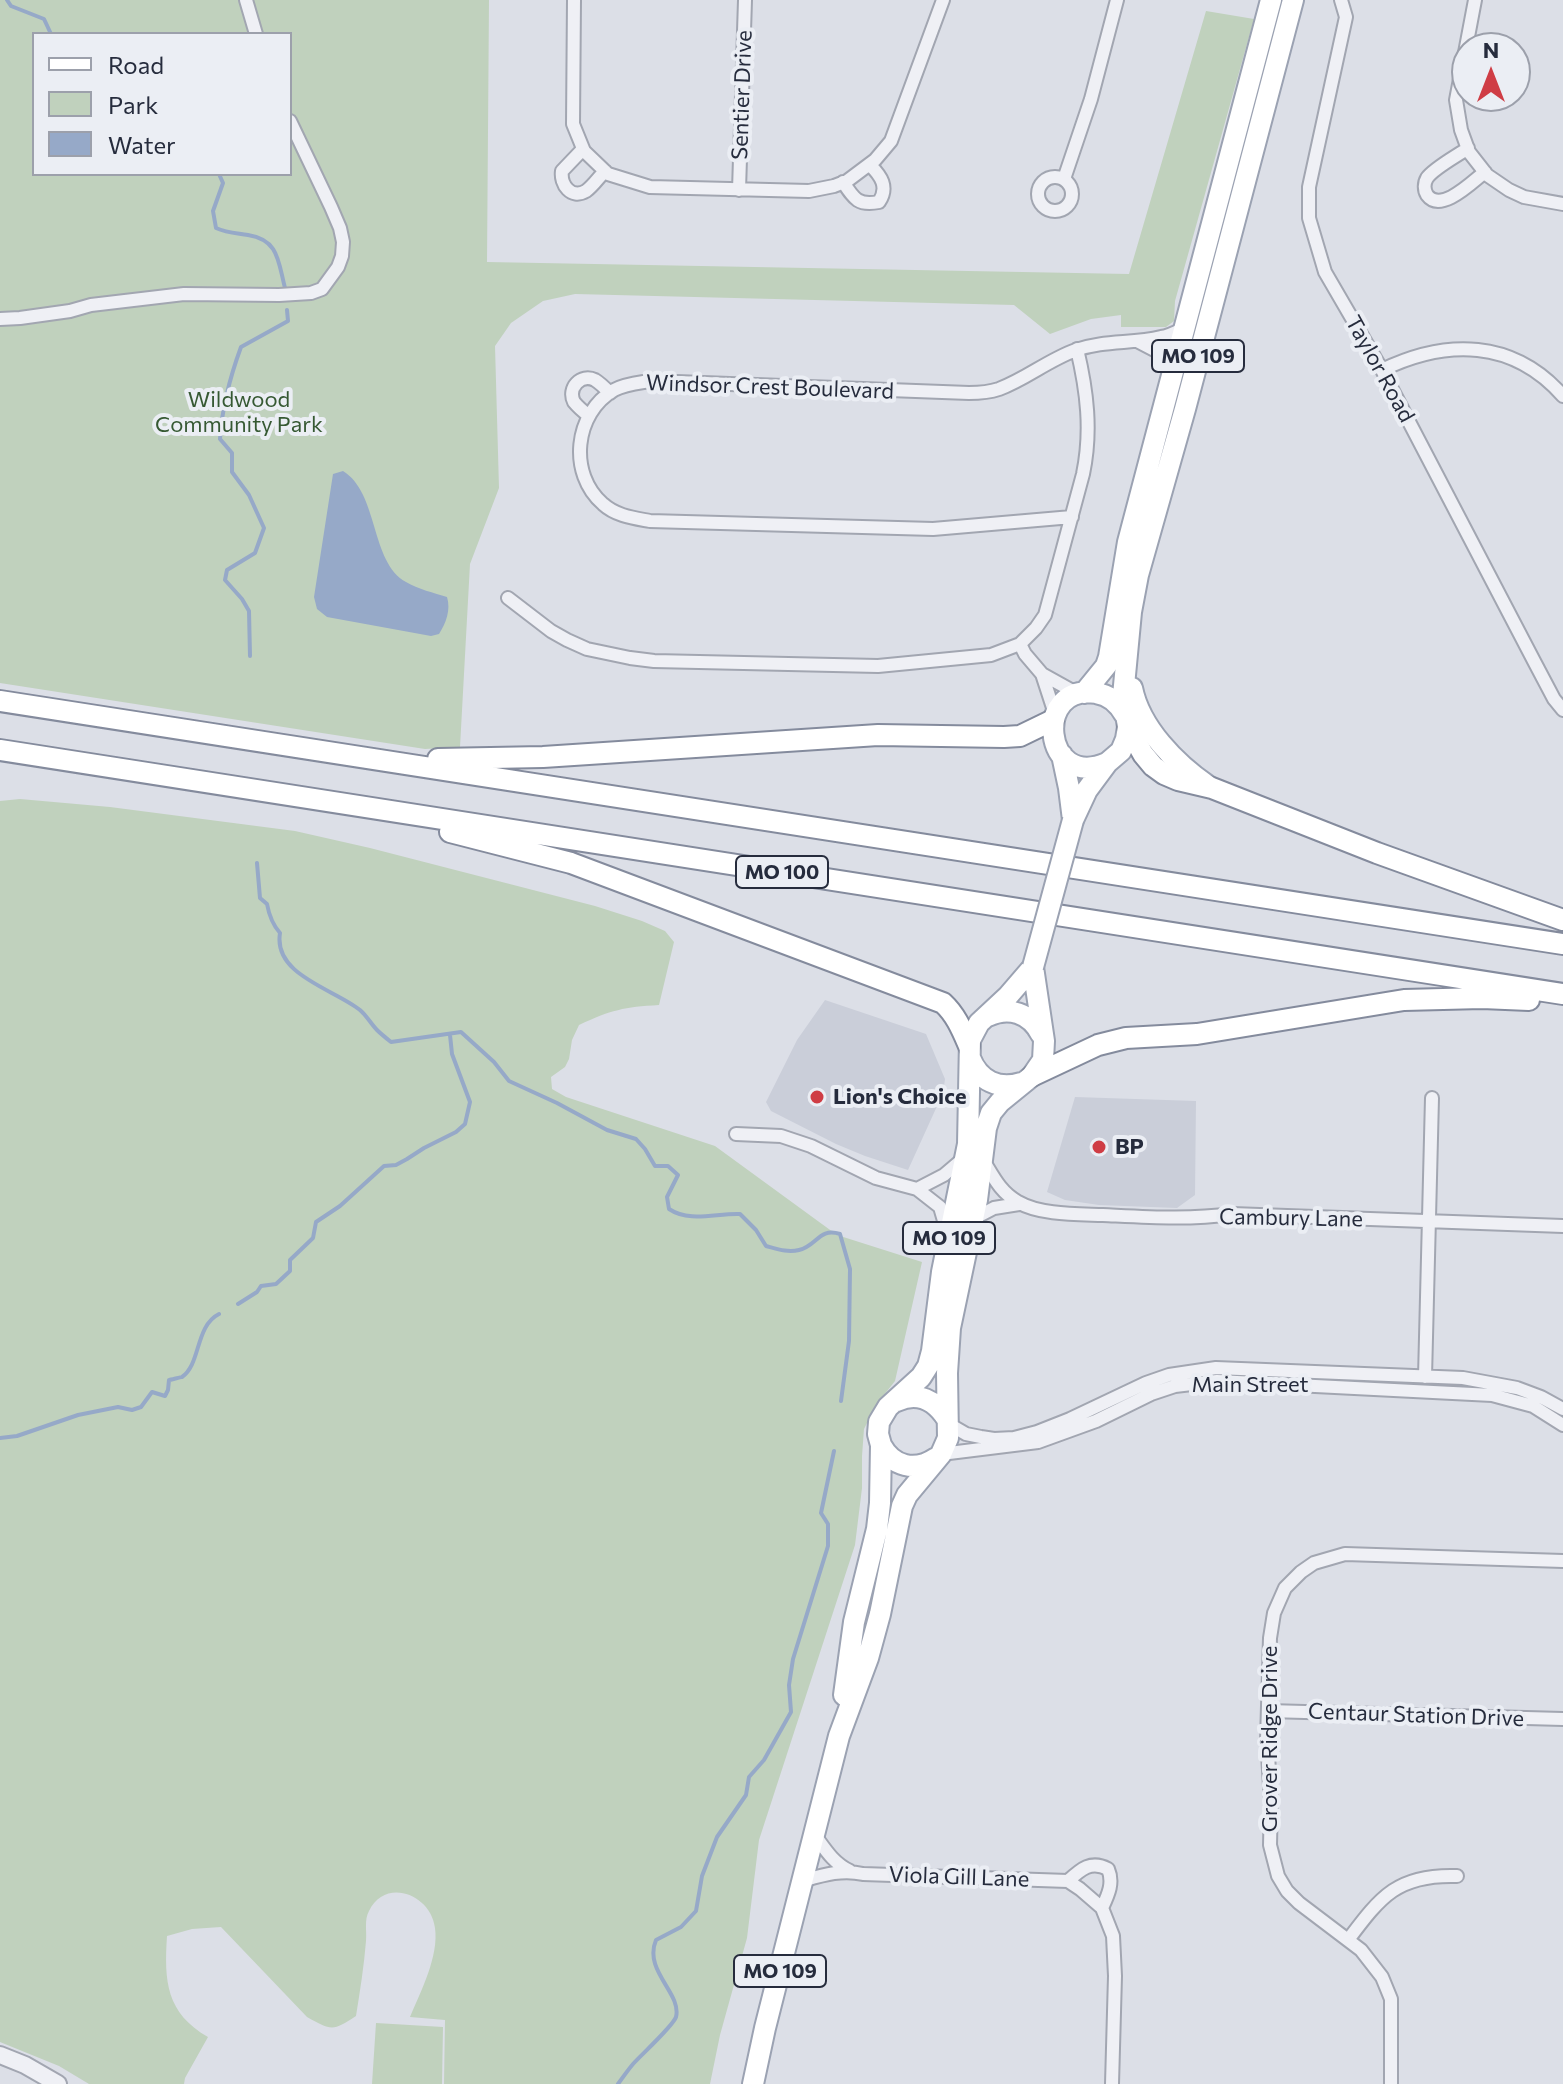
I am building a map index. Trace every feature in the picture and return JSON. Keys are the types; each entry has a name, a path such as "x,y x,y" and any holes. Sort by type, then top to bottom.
{"main road":[{"name":"MO 109","path":"839,1736 854,1622 877,1529 881,1484 879,1422 884,1411 921,1377 928,1366 949,1238 991,1113 1027,1080 1043,1060 1044,1041 1033,967 1073,820 1087,790 1107,763 1121,751 1126,739 1123,696 1131,612 1145,549 1293,0"},
{"name":"MO 109","path":"1073,820 1062,755 1053,739 1054,717 1062,704 1081,693 1106,666 1109,657 1128,542 1265,4"},
{"path":"1127,665 1140,714 1176,761 1212,788"},
{"path":"1081,693 1096,693 1118,705 1143,754 1153,766 1178,780 1212,788 1350,843 1563,920"},
{"name":"MO 100","path":"0,701 1563,944"},
{"path":"371,759 543,757 878,735 1004,737 1020,736 1054,717"},
{"name":"MO 100","path":"0,750 1563,994"},
{"path":"1062,755 1083,767 1107,763"},
{"path":"394,812 425,825 571,863 943,1003 960,1024 980,1075 1003,1086 1027,1080 1098,1045 1126,1038 1197,1034 1404,1000 1482,998 1563,1001"},
{"name":"MO 109","path":"753,2084 839,1736 868,1658 880,1614 902,1506 907,1495 939,1456 948,1438 950,1328 973,1219 975,1158 969,1130 970,1052 975,1028 1033,967"},
{"path":"984,1019 1001,1011 1020,1013 1036,1024 1044,1041"},
{"path":"893,1403 903,1398 921,1397 937,1406 947,1421"},
{"path":"881,1445 892,1459 908,1466 920,1466 939,1456"}],"street":[{"path":"246,0 255,32"},
{"path":"574,0 573,124 583,149 605,171 644,187 809,191 843,182 870,165 891,141 943,0"},
{"name":"Sentier Drive","path":"739,190 745,0"},
{"path":"1064,179 1091,99 1117,0"},
{"path":"1475,0 1456,100 1461,130 1468,148 1475,162 1495,181 1524,197 1563,204"},
{"name":"Taylor Road","path":"1341,1 1346,17 1312,169 1308,205 1319,257 1382,370 1554,699 1563,710"},
{"path":"0,319 184,294 279,295 311,293 322,289 338,267 343,242 331,207 292,125"},
{"path":"1468,148 1428,176 1425,186 1428,196 1437,202 1447,200 1485,172"},
{"path":"583,149 562,171 561,182 565,188 575,193 586,191 605,171"},
{"path":"843,182 858,202 879,202 884,185 870,165"},
{"name":"Windsor Crest Boulevard","path":"610,393 632,383 650,381 985,392 1005,386 1046,362 1077,349 1164,337 1184,328"},
{"path":"1137,341 1160,353 1173,370"},
{"path":"1382,370 1430,352 1453,348 1483,350 1529,367 1563,396"},
{"path":"508,598 551,631 587,649 654,661 886,666 991,655 1020,644 1045,615 1083,474 1088,436 1087,395 1077,349"},
{"path":"589,416 573,398 572,392 576,382 585,378 596,380 610,393 589,416 580,442 583,474 604,506 632,518 933,529 1072,517"},
{"path":"1020,644 1042,674 1081,693"},
{"path":"1042,674 1054,717"},
{"path":"1425,1377 1432,1098"},
{"path":"736,1134 781,1136 811,1146 876,1178 917,1189 940,1207 949,1238"},
{"path":"917,1189 975,1158 1000,1189 1019,1204"},
{"name":"Cambury Lane","path":"973,1219 994,1208 1019,1204 1066,1214 1133,1217 1232,1214 1563,1226"},
{"name":"Main Street","path":"947,1421 966,1434 994,1439 1014,1438 1070,1419 1169,1375 1216,1368 1463,1378 1517,1388 1563,1409"},
{"name":"Main Street","path":"939,1456 1038,1442 1096,1421 1163,1390 1195,1382 1492,1395 1533,1406 1563,1425"},
{"name":"Grover Ridge Drive","path":"1391,2084 1391,1999 1382,1977 1361,1950 1287,1891 1273,1864 1267,1740 1270,1638 1274,1613 1285,1588 1301,1572 1330,1557 1356,1553 1563,1561"},
{"name":"Centaur Station Drive","path":"1268,1711 1563,1719"},
{"path":"814,1834 825,1852 850,1871"},
{"name":"Viola Gill Lane","path":"802,1881 850,1871 863,1874 1068,1881 1092,1864 1108,1869 1110,1887 1102,1908 1113,1936 1112,2084"},
{"path":"1348,1940 1382,1897 1394,1889 1424,1877 1457,1876"},
{"path":"1068,1881 1102,1908"},
{"path":"0,2055 58,2084"}],"shaded area":[{"path":"825,1000 926,1034 945,1079 943,1093 908,1170 836,1144 771,1111 766,1102 797,1040"},
{"path":"1075,1097 1196,1101 1195,1195 1177,1208 1099,1205 1065,1200 1047,1192"}],"green space":[{"name":"Wildwood Community Park","path":"0,0 489,0 487,262 1129,274 1206,11 1254,19 1175,301 1174,321 1166,327 1121,327 1121,315 1091,319 1050,334 1014,305 575,294 543,301 511,323 495,346 499,488 470,564 460,747 425,749 0,683"},
{"path":"20,799 110,807 295,831 595,906 665,931 674,942 659,1005 618,1010 579,1025 565,1067 551,1077 552,1089 566,1097 715,1146 837,1235 922,1262 895,1381 876,1405 864,1429 862,1488 855,1545 759,1840 747,1938 710,2084 444,2084 445,2020 410,2017 432,1962 436,1939 432,1916 417,1899 396,1892 376,1901 367,1914 356,2016 337,2027 327,2027 307,2017 221,1927 192,1929 167,1936 166,1967 171,1994 183,2017 208,2037 184,2084 89,2084 59,2066 0,2042 0,801"},
{"path":"376,2023 443,2027 442,2084 372,2084"}],"water":[{"path":"343,471 355,481 363,495 386,559 394,572 406,582 447,597 447,616 439,634 431,636 327,617 317,609 314,597 333,474"}],"waterway":[{"path":"7,0 11,6 44,19 50,32"},
{"path":"220,176 223,183 213,211 216,228 266,242 276,253 285,288"},
{"path":"250,656 249,611 225,580 227,570 255,553 264,528 249,495 232,472 232,453 220,439 221,427 227,392 241,347 288,321 287,310"},
{"path":"257,863 260,898 267,904 271,919 280,933 280,948 286,960 308,979 360,1010 391,1042 461,1032 494,1062 509,1081 607,1130 636,1139 655,1166 668,1166 678,1175 667,1197 669,1209 677,1213 686,1216 740,1214 766,1246 787,1251 805,1248 827,1233 840,1234 850,1269 849,1341 841,1401"},
{"path":"238,1304 261,1286 276,1284 290,1271 290,1260 313,1238 316,1222 340,1206 384,1166 396,1165 465,1124 470,1102 452,1054 450,1035"},
{"path":"0,1438 17,1436 78,1415 118,1407 132,1410 141,1407 152,1392 165,1396 169,1380 182,1377 188,1371 206,1327 219,1314"},
{"path":"618,2084 676,2017 674,1999 654,1962 656,1940 681,1927 696,1911 702,1876 717,1837 746,1795 749,1777 764,1760 791,1712 789,1685 793,1659 828,1546 828,1524 821,1513 834,1451"}],"place":[{"name":"Lion's Choice","path":"817,1097"},
{"name":"BP","path":"1099,1147"}]}
